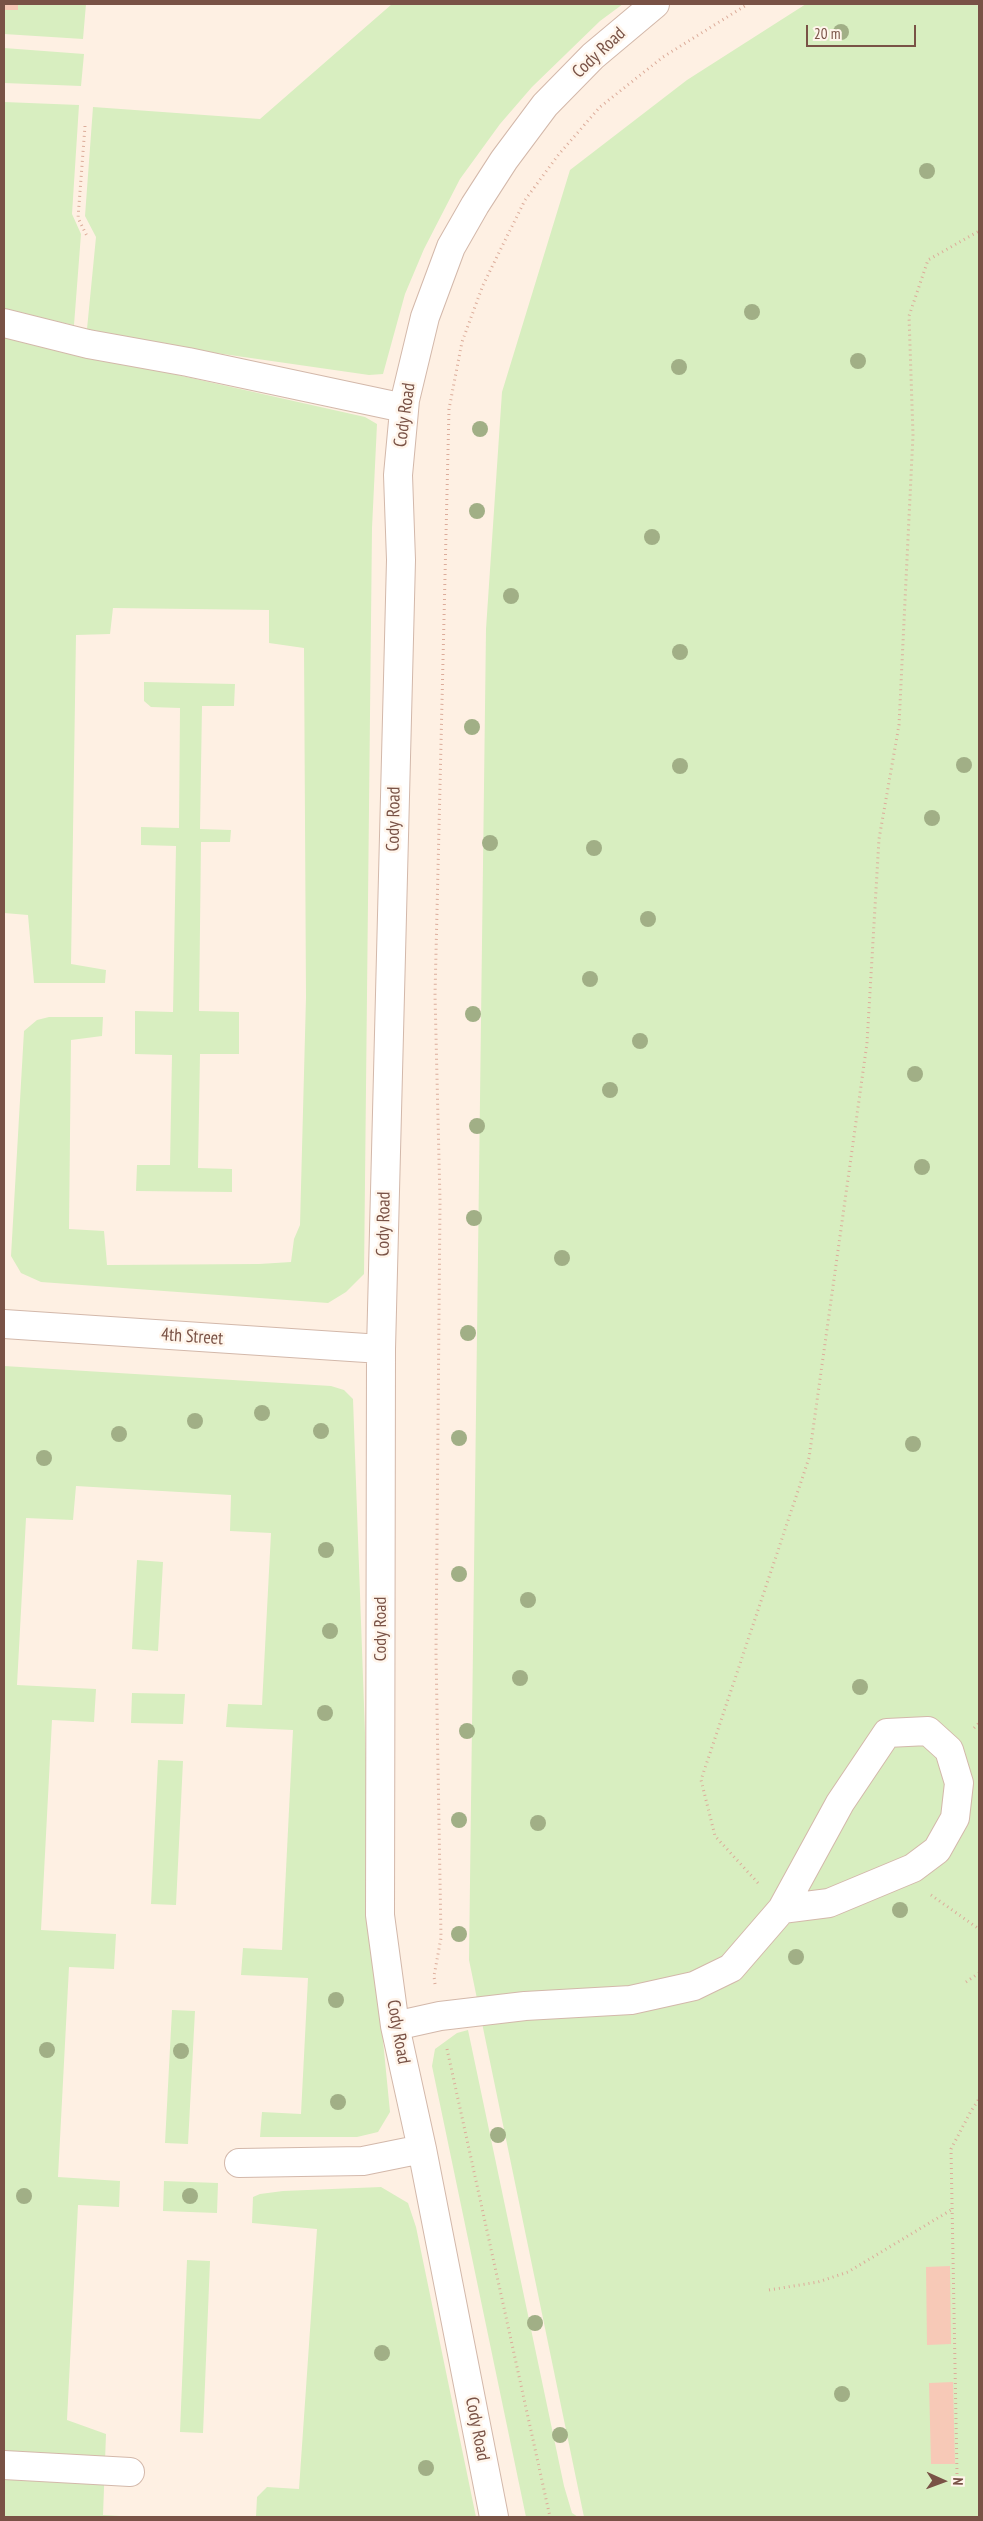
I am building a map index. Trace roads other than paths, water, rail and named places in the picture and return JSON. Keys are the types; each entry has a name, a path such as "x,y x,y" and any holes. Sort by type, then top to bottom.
{"street":[{"name":"Cody Road","path":"494,2517 422,2150 395,2026 380,1915 381,1349 401,560 398,475 404,408 425,317 451,247 475,204 504,160 545,105 593,56 655,4"},
{"path":"4,324 88,344 188,362 404,408"},
{"name":"4th Street","path":"4,1324 381,1349"},
{"path":"395,2026 440,2016 524,2006 631,2000 694,1986 731,1968 782,1909 840,1803 887,1733 928,1731 949,1750 959,1783 955,1818 937,1850 913,1868 829,1903 782,1909"},
{"path":"239,2163 363,2161 422,2150"},
{"path":"4,2465 130,2472"}]}
